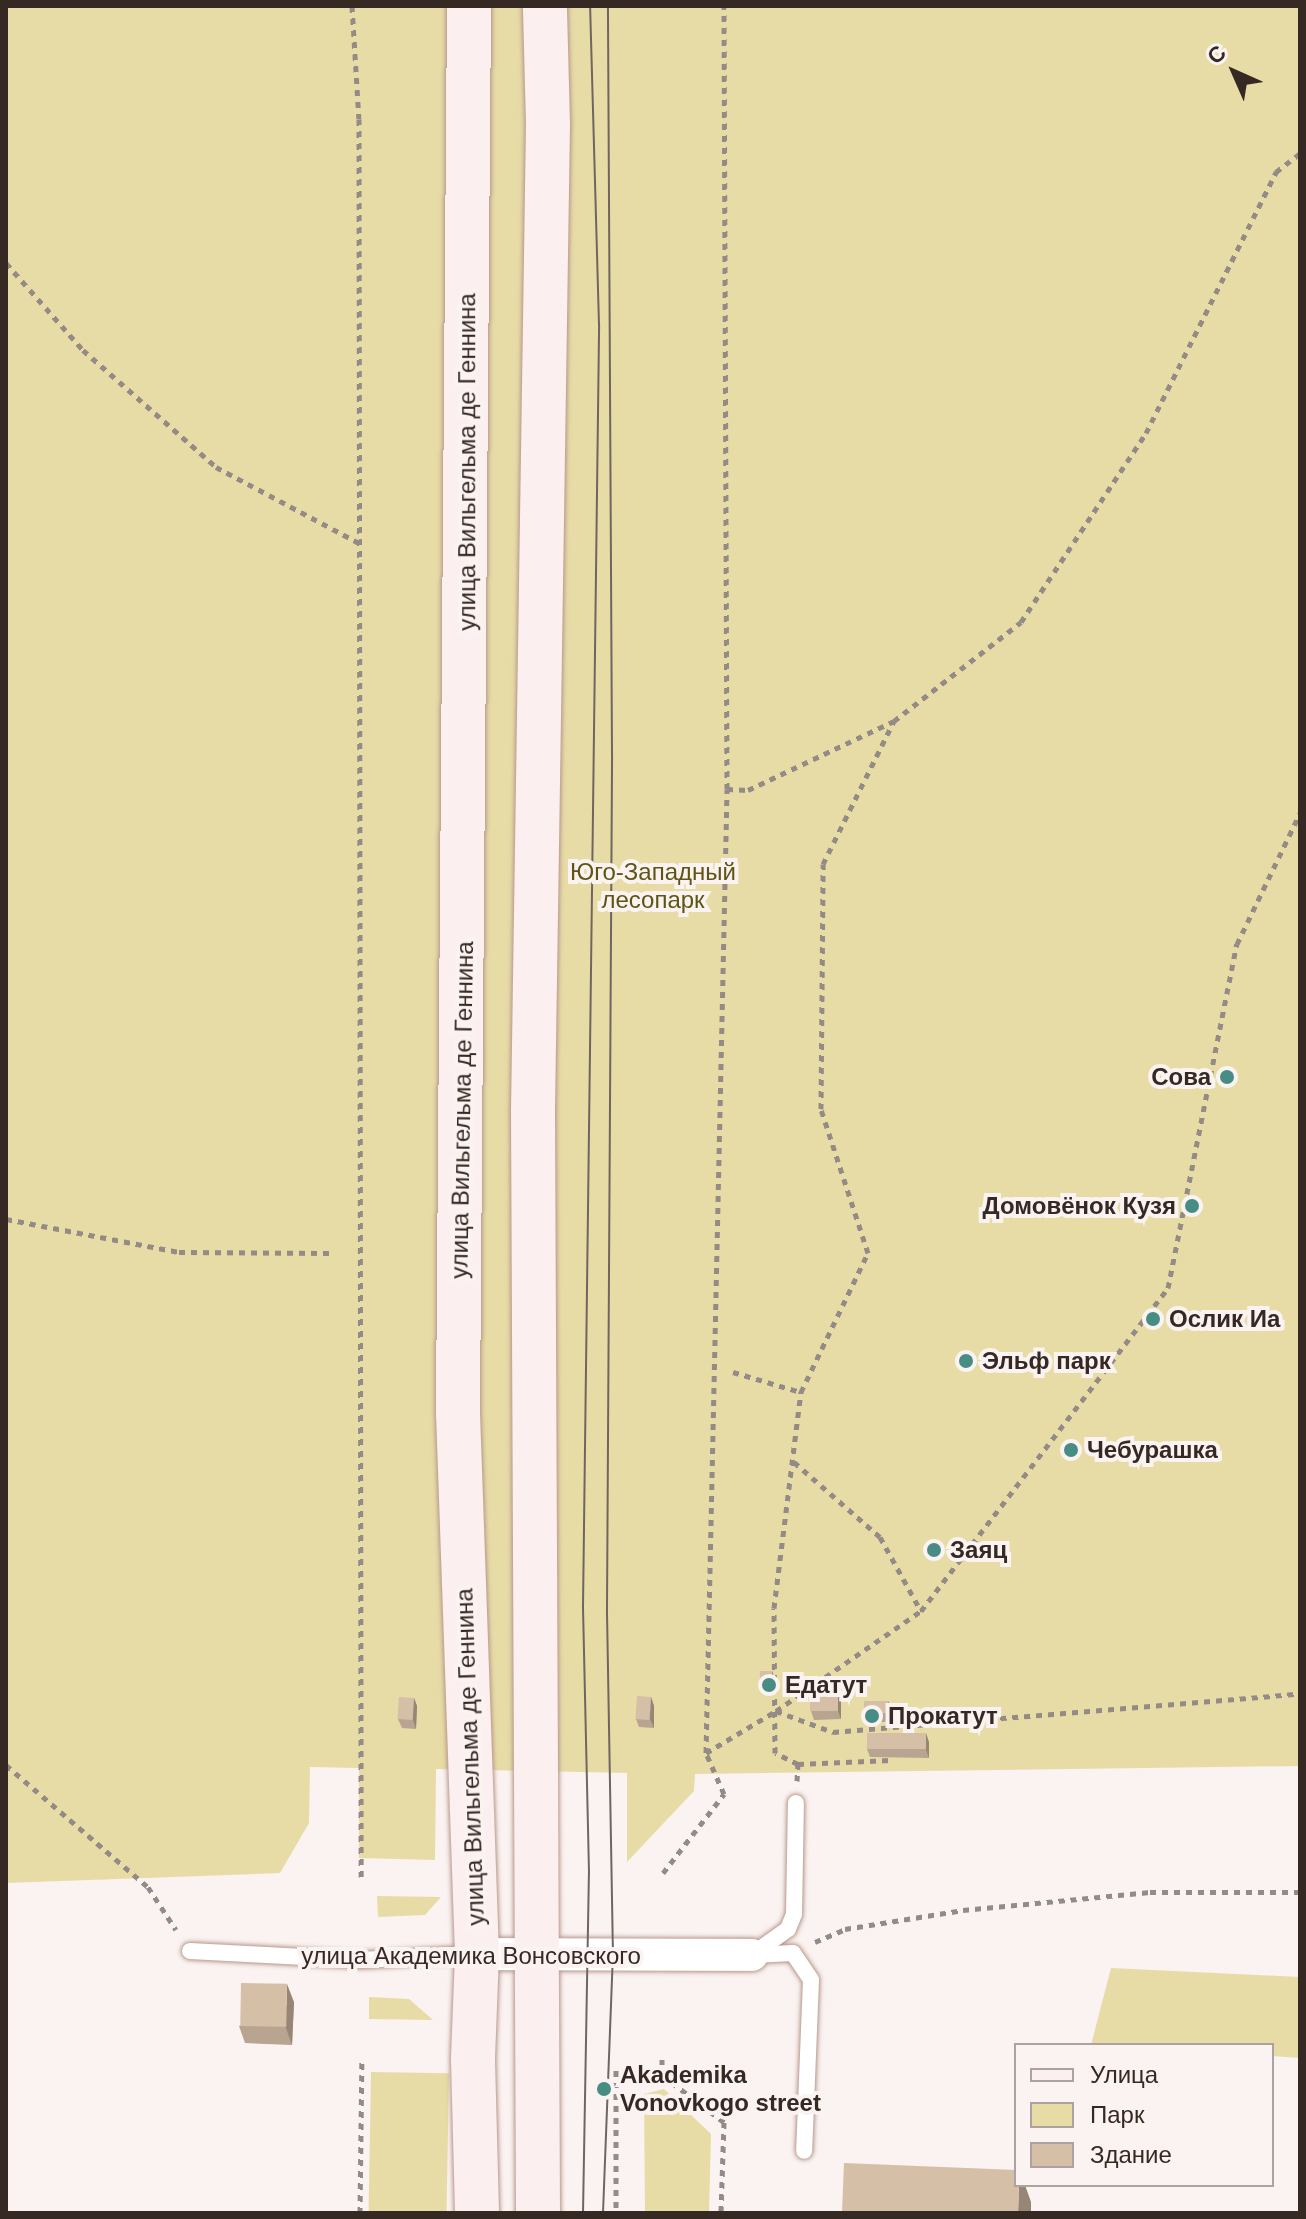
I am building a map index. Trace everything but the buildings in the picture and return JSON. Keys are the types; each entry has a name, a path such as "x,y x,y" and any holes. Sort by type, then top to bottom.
{"main road":[{"name":"улица Вильгельма де Геннина","path":"469,6 458,1413 477,1954 473,2060 477,2213"},
{"path":"538,2213 533,1095 548,124 545,6"}],"street":[{"name":"улица Академика Вонсовского","path":"477,1954 537,1957 752,1955"}],"lane":[{"path":"752,1955 788,1929 794,1914 796,1803"},
{"name":"улица Академика Вонсовского","path":"190,1951 361,1960 477,1954"},
{"path":"752,1955 793,1953 811,1980 804,2151"}],"path":[{"path":"352,6 359,119 361,1877"},
{"path":"663,1873 724,1794 706,1753 727,789 724,6"},
{"path":"727,789 748,790 894,721 1021,622 1146,433 1276,172 1300,153"},
{"path":"6,263 83,350 216,467 359,544"},
{"path":"891,1760 798,1764 775,1753 774,1608 801,1392 868,1253 821,1109 823,864 894,721"},
{"path":"706,1753 776,1711 921,1611 1168,1288 1237,944 1300,813"},
{"path":"6,1219 179,1252 330,1253"},
{"path":"733,1372 801,1392"},
{"path":"793,1461 880,1537 921,1611"},
{"path":"776,1711 833,1732 1300,1694"},
{"path":"796,1803 798,1764"},
{"path":"6,1765 148,1887 190,1951"},
{"path":"793,1953 845,1929 963,1910 1150,1892 1300,1892"},
{"path":"662,2059 662,2075 724,2122 721,2213"},
{"path":"360,2213 362,2060"},
{"path":"616,2070 616,2210"}],"green space":[{"name":"Юго-Западный лесопарк","path":"6,6 1300,6 1300,1766 695,1774 694,1791 627,1862 627,1773 436,1769 435,1860 359,1858 359,1768 310,1767 309,1823 280,1873 6,1883"},
{"path":"377,1896 441,1897 425,1915 378,1917"},
{"path":"1111,1968 1300,1977 1300,2058 1274,2056 1274,2043 1092,2043"},
{"path":"369,1997 409,1999 433,2020 369,2019"},
{"path":"371,2072 449,2073 447,2213 369,2213"},
{"path":"664,2089 711,2134 709,2213 645,2213 644,2094"}],"tram line":[{"path":"583,2213 589,1872 583,1607 599,325 590,6"},
{"path":"603,2213 613,1956 607,1609 612,755 608,6"}],"place":[{"name":"Сова","path":"1227,1077"},
{"name":"Домовёнок Кузя","path":"1192,1206"},
{"name":"Ослик Иа","path":"1153,1319"},
{"name":"Эльф парк","path":"966,1361"},
{"name":"Чебурашка","path":"1071,1450"},
{"name":"Заяц","path":"934,1550"},
{"name":"Едатут","path":"769,1685"},
{"name":"Прокатут","path":"872,1716"},
{"name":"Akademika Vonovkogo street","path":"604,2089"}]}
